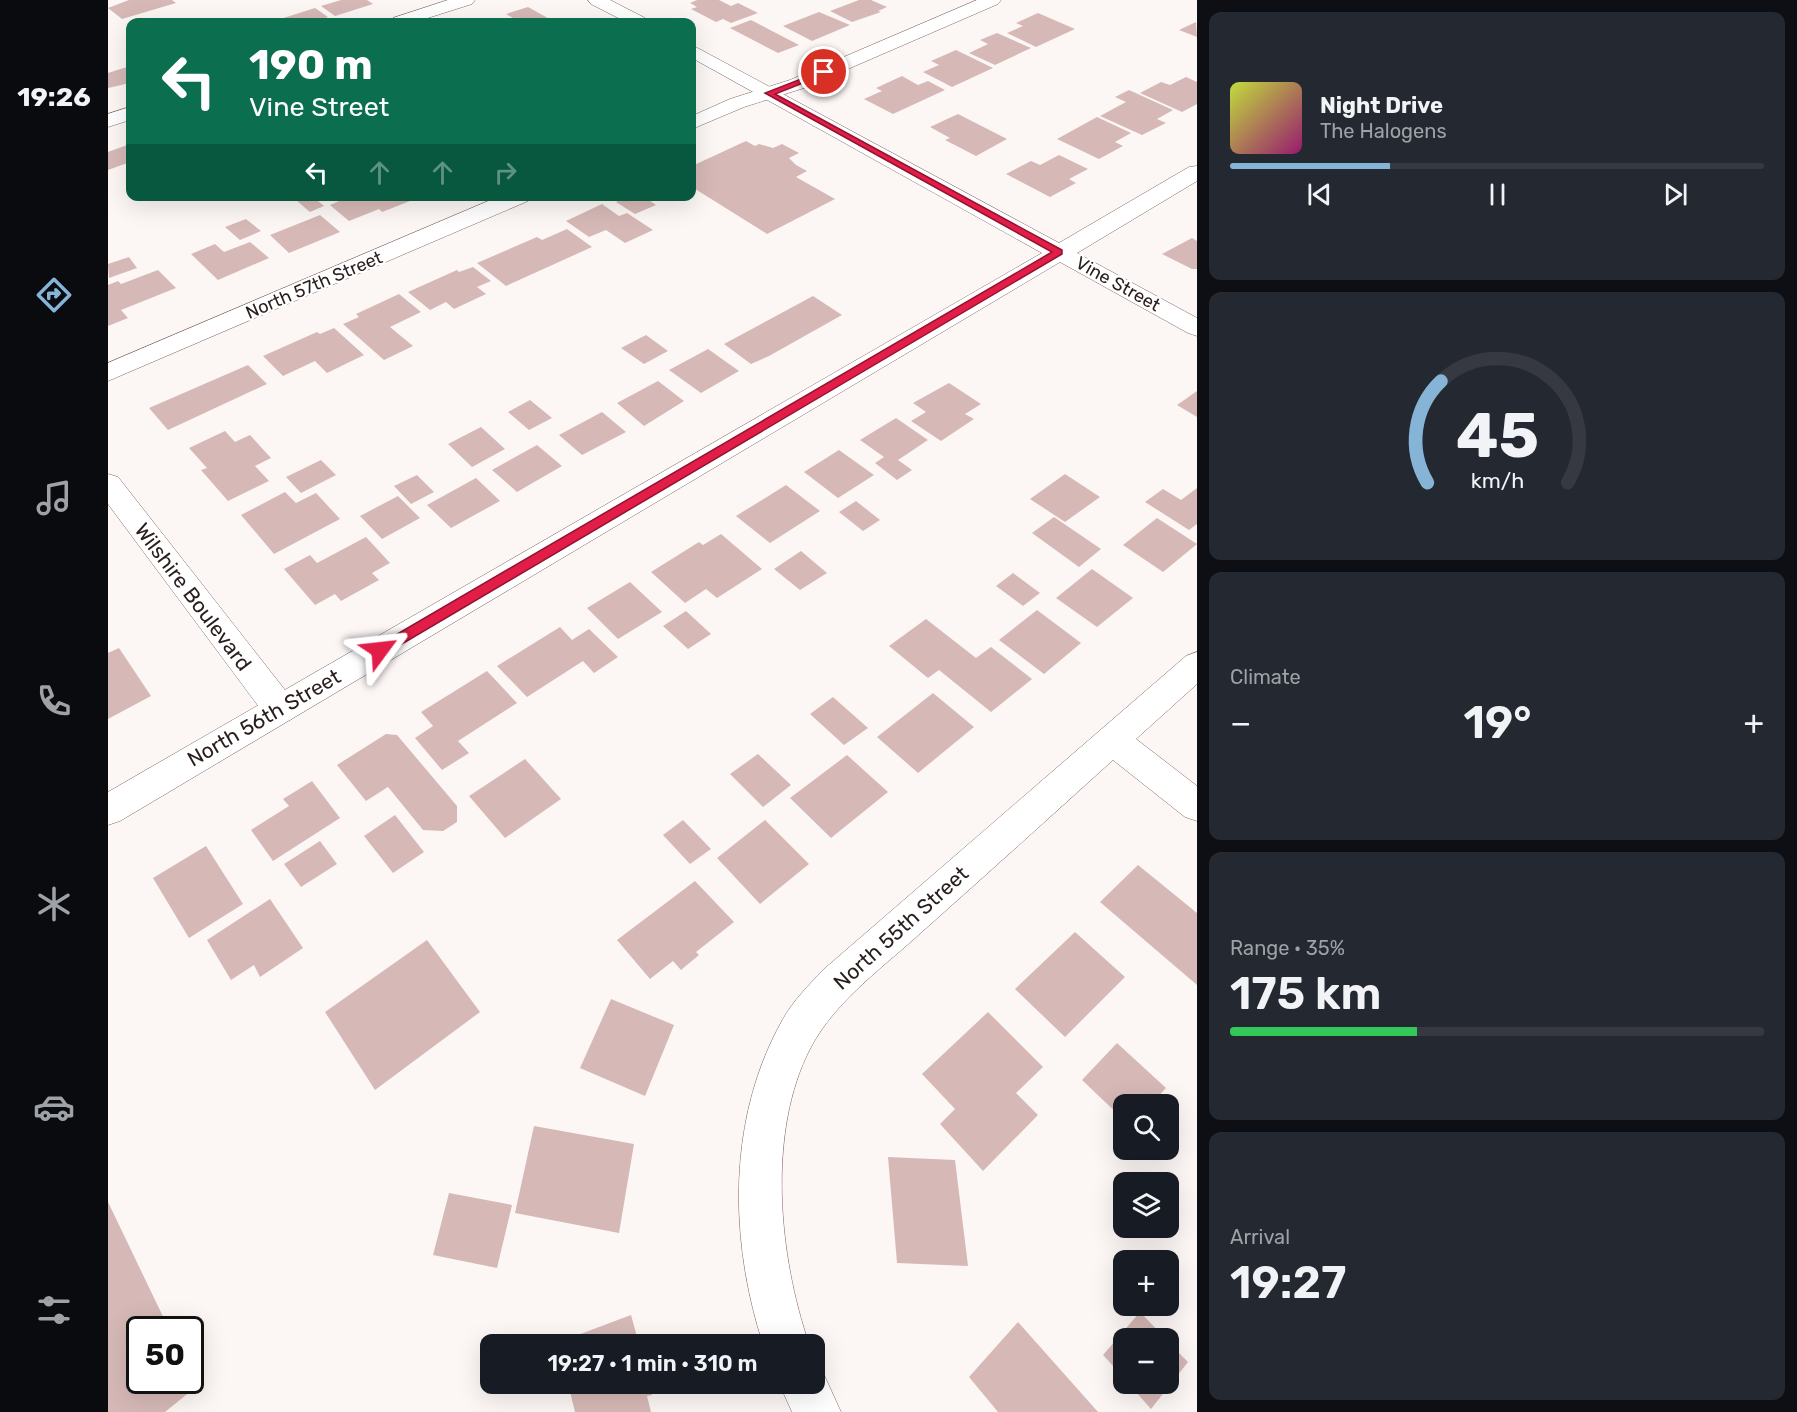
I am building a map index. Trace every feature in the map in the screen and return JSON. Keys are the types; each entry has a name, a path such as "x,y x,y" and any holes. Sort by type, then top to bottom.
{"street":[{"path":"411,18 466,0"},
{"path":"597,0 631,18"},
{"path":"696,121 737,103 797,84 992,0"},
{"name":"Vine Street","path":"696,53 1197,327"},
{"path":"108,121 126,114"},
{"name":"North 56th Street","path":"108,810 1197,172"},
{"name":"North 57th Street","path":"108,373 508,201"},
{"name":"Wilshire Boulevard","path":"108,484 280,709"},
{"name":"North 55th Street","path":"783,1334 766,1274 760,1193 766,1127 782,1066 797,1033 837,984 1197,665"},
{"path":"1112,740 1197,806"},
{"path":"808,1394 817,1412"}],"building":[{"path":"129,0 172,0 176,3 122,19 108,8"},
{"path":"341,0 367,0 373,4 335,16 321,6"},
{"path":"697,0 719,0 731,6 738,3 758,13 731,23 723,19 716,22 691,9 697,7 690,3"},
{"path":"859,0 871,0 887,7 878,11 881,12 852,22 830,11"},
{"path":"528,7 548,18 513,18 506,14"},
{"path":"315,8 328,17 326,18 284,18"},
{"path":"819,12 850,25 812,41 783,26"},
{"path":"1038,13 1075,29 1036,47 1007,33 1023,26 1016,23"},
{"path":"751,20 799,45 778,53 730,28"},
{"path":"1196,22 1197,37 1179,30"},
{"path":"997,33 1031,48 995,65 969,53 988,44 980,40"},
{"path":"956,50 993,68 952,87 923,72 939,65 931,61"},
{"path":"126,67 126,84 108,88 108,73"},
{"path":"902,76 918,85 928,81 945,90 893,114 864,99 882,91 876,88"},
{"path":"1186,77 1197,82 1197,104 1182,112 1140,93 1161,82 1170,85"},
{"path":"1129,90 1173,110 1157,119 1166,123 1142,135 1100,116 1126,102 1115,97"},
{"path":"958,114 1007,139 976,156 945,140 950,138 930,127"},
{"path":"1097,117 1131,133 1115,142 1123,146 1099,159 1057,139"},
{"path":"746,141 755,146 759,144 773,148 782,144 799,153 789,158 807,171 796,177 835,199 767,234 696,190 696,164"},
{"path":"126,145 126,163 108,170 108,152"},
{"path":"1059,155 1088,169 1069,179 1076,183 1050,197 1006,174 1031,161 1040,165"},
{"path":"297,201 318,201 324,206 310,212"},
{"path":"339,201 410,201 382,212 379,209 349,221 330,205"},
{"path":"650,201 656,205 635,214 616,202"},
{"path":"602,204 619,216 627,213 653,230 625,243 606,230 589,237 566,221"},
{"path":"320,215 340,232 289,253 270,235"},
{"path":"246,219 261,231 240,240 225,227"},
{"path":"567,229 592,247 506,286 477,263 537,237 542,240"},
{"path":"1192,238 1197,241 1197,269 1192,269 1162,254"},
{"path":"250,242 269,258 218,280 191,254 215,244 224,252"},
{"path":"129,257 137,268 109,278 108,264"},
{"path":"473,267 491,281 477,287 486,294 454,309 446,302 430,310 408,292 457,270 459,272"},
{"path":"158,270 176,288 121,310 128,318 108,326 108,285 118,281 121,284"},
{"path":"399,294 421,312 390,327 413,346 384,360 343,324 359,317 356,314"},
{"path":"813,296 842,315 751,364 724,344"},
{"path":"334,328 364,355 327,373 315,361 283,376 263,356 317,332 320,334"},
{"path":"646,335 668,351 644,364 621,348"},
{"path":"708,349 739,371 701,393 669,370"},
{"path":"248,365 267,384 168,430 149,408"},
{"path":"658,381 684,401 644,426 617,403"},
{"path":"949,383 981,404 965,414 974,419 941,441 911,421 926,412 913,403"},
{"path":"1197,391 1197,417 1177,405"},
{"path":"530,400 552,418 529,430 508,412"},
{"path":"602,412 626,432 582,455 559,435"},
{"path":"896,418 928,440 898,460 912,470 897,480 875,463 884,457 860,440"},
{"path":"481,427 505,449 472,467 448,444"},
{"path":"225,431 235,442 250,435 271,458 255,466 269,481 228,501 201,470 207,468 189,448"},
{"path":"537,445 562,466 517,492 492,470"},
{"path":"839,450 874,475 838,498 804,472"},
{"path":"321,460 336,475 301,493 286,477"},
{"path":"1065,474 1100,497 1065,522 1030,499"},
{"path":"417,475 434,492 411,504 394,486"},
{"path":"476,478 500,501 451,528 427,505"},
{"path":"786,485 820,511 770,543 736,516"},
{"path":"1197,488 1197,524 1189,530 1145,502 1163,489 1181,500"},
{"path":"285,492 296,503 316,493 340,519 274,554 241,515"},
{"path":"398,496 420,518 382,539 360,516"},
{"path":"856,501 880,520 863,531 839,512"},
{"path":"1054,517 1101,549 1079,567 1032,533"},
{"path":"1157,518 1197,544 1163,572 1123,545"},
{"path":"721,534 762,569 717,598 706,589 685,603 651,572 699,542 703,545"},
{"path":"366,537 390,563 372,573 379,580 341,601 335,594 315,605 284,569 310,555 317,563"},
{"path":"801,551 827,573 800,590 774,569"},
{"path":"1092,569 1133,598 1097,627 1056,598"},
{"path":"1013,573 1040,593 1023,606 996,586"},
{"path":"630,582 662,612 618,639 587,608"},
{"path":"1037,610 1081,643 1044,674 999,640"},
{"path":"686,611 711,634 688,649 663,626"},
{"path":"926,619 976,658 991,647 1032,679 991,712 939,670 928,678 889,646"},
{"path":"560,627 572,640 589,629 618,657 594,673 583,661 527,697 497,666"},
{"path":"119,648 151,696 108,719 108,653"},
{"path":"487,671 517,703 458,741 469,753 442,770 415,738 433,726 421,712"},
{"path":"933,693 974,727 918,773 877,737"},
{"path":"833,697 868,728 844,745 810,714"},
{"path":"386,734 397,735 457,806 457,822 443,831 423,830 388,787 366,801 337,765"},
{"path":"758,754 791,785 763,807 730,774"},
{"path":"847,755 888,792 831,838 790,798"},
{"path":"525,759 561,799 505,838 469,796"},
{"path":"312,781 340,818 273,861 251,830 289,806 283,799"},
{"path":"395,815 424,852 393,873 364,836"},
{"path":"683,820 711,849 690,864 663,835"},
{"path":"765,820 809,864 760,904 717,858"},
{"path":"320,841 337,864 301,887 284,864"},
{"path":"206,846 243,904 189,938 153,878"},
{"path":"1138,865 1197,913 1197,985 1100,902"},
{"path":"695,881 734,922 696,952 699,955 681,970 673,961 650,979 617,940"},
{"path":"270,899 303,948 260,977 254,965 231,980 207,940"},
{"path":"1075,932 1125,977 1065,1037 1015,989"},
{"path":"427,940 480,1012 375,1090 325,1012"},
{"path":"611,999 674,1025 645,1096 580,1068"},
{"path":"988,1012 1043,1067 1016,1093 1038,1115 983,1171 940,1124 955,1109 922,1074"},
{"path":"1117,1043 1166,1088 1160,1094 1113,1094 1113,1110 1082,1080"},
{"path":"534,1126 634,1144 619,1233 515,1213"},
{"path":"888,1157 955,1160 968,1266 897,1263"},
{"path":"449,1193 512,1205 497,1268 433,1255"},
{"path":"108,1202 163,1316 126,1316 126,1394 187,1394 165,1412 108,1412"},
{"path":"631,1315 636,1334 580,1334"},
{"path":"1137,1316 1144,1316 1155,1328 1126,1328"},
{"path":"1018,1322 1098,1412 998,1412 969,1377"},
{"path":"1113,1343 1113,1366 1103,1355"},
{"path":"1179,1353 1188,1362 1179,1373"},
{"path":"571,1394 652,1395 647,1396 651,1412 575,1412"},
{"path":"1138,1394 1163,1394 1151,1409"}],"route":[{"path":"380,650 1059,252 769,93 824,72"}]}
